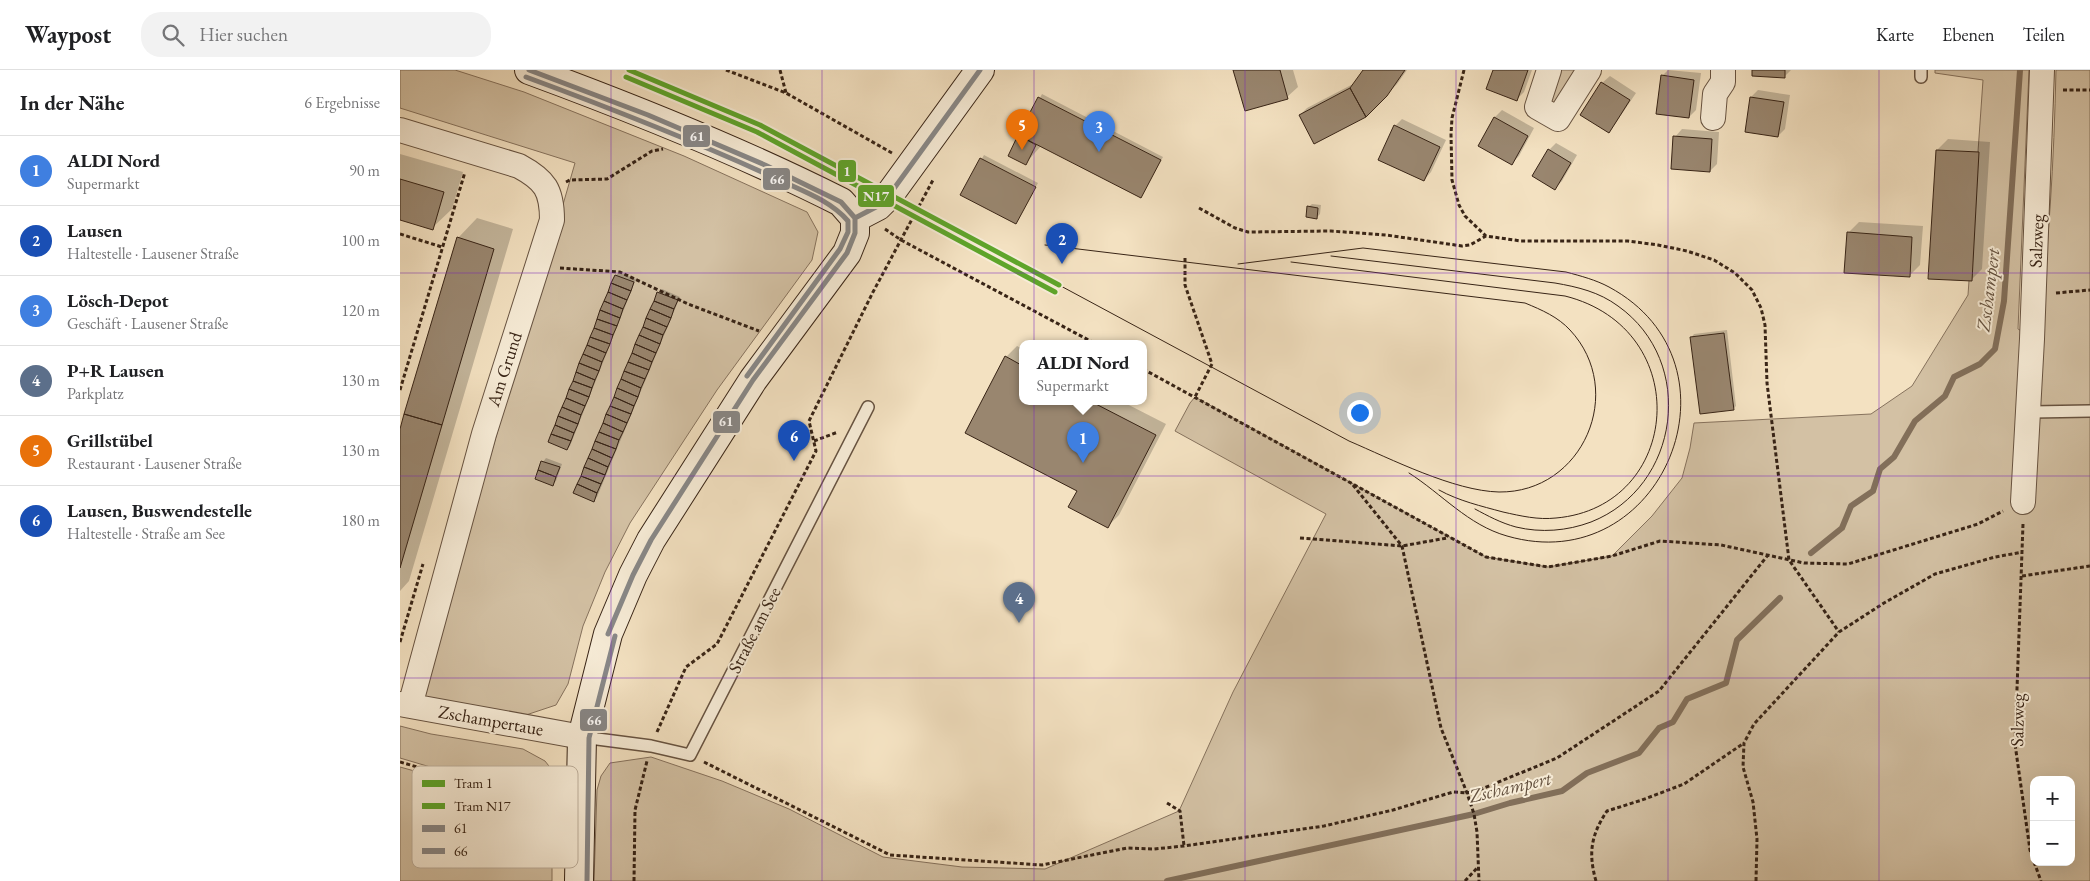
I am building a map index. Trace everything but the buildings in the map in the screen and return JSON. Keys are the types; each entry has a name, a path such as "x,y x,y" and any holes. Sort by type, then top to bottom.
{"main road":[{"path":"530,70 630,107 701,137 841,202 855,218 855,233 847,253 753,380 651,540 633,575 608,634 582,736 579,881"},
{"path":"855,218 878,206 890,194 980,70"}],"street":[{"path":"1549,70 1537,107 1558,119 1589,70"},
{"path":"1713,118 1715,94 1723,82 1723,70"},
{"name":"Salzweg","path":"2023,502 2029,412 2042,70"},
{"path":"400,130 519,166 535,175 548,189"},
{"name":"Am Grund","path":"405,705 484,434 552,220 552,204 548,189"},
{"name":"Zschampertaue","path":"405,705 582,736"}],"lane":[{"name":"Straße am See","path":"690,755 868,407"},
{"path":"2029,412 2090,411"},
{"path":"582,736 651,746 690,755"}],"path":[{"path":"726,70 786,93 897,155"},
{"path":"780,70 786,93"},
{"path":"1464,70 1451,134 1452,180 1459,205 1465,216 1486,236"},
{"path":"548,189 570,180 607,180 652,151 676,147 701,137"},
{"path":"456,169 474,174"},
{"path":"400,390 465,172"},
{"path":"634,881 635,810 651,746 686,666 717,644 816,451 808,421 933,180"},
{"path":"1200,208 1234,228 1248,232 1331,231 1386,235 1462,246 1470,245 1486,236 1521,240 1628,241 1687,251 1714,260 1735,273 1752,290 1761,308 1765,325 1767,383 1789,560 1839,632"},
{"path":"400,234 442,247"},
{"path":"901,240 1088,340"},
{"path":"1185,258 1184,285 1212,364 1195,397"},
{"path":"538,264 561,268 620,272 688,304 726,316 744,326 784,338"},
{"path":"2034,296 2090,290"},
{"path":"1147,371 1448,538 1486,557 1548,567 1612,556 1660,541 1721,545 1804,563 1848,564 1978,524 2023,502"},
{"path":"1350,482 1402,546 1440,728 1467,793 1477,832 1479,881"},
{"name":"Salzweg","path":"2023,502 2016,744 2030,850"},
{"path":"1300,538 1402,546 1448,538"},
{"path":"1756,881 1757,838 1753,802 1743,768 1744,743 1754,724 1839,632 1884,603 1935,574 1995,557 2023,552"},
{"path":"400,642 426,556"},
{"path":"690,755 890,855 1042,865 1127,848 1154,849 1184,846 1324,826 1393,810 1452,792 1467,793 1479,790 1557,758 1659,691 1768,556"},
{"path":"2022,576 2090,566"},
{"path":"1596,881 1591,850 1596,827 1607,811 1684,784 1744,743"},
{"path":"400,762 414,766"},
{"path":"1167,803 1180,811 1184,846"},
{"name":"Salzweg","path":"2035,866 2041,881"},
{"path":"1464,881 1479,867"}],"shaded area":[{"path":"400,70 455,70 524,92 684,156 807,212 818,232 812,260 717,390 630,523 605,572 583,626 568,684 556,705 526,715 420,700 575,163 400,108"},
{"path":"1557,70 1582,70 1555,113 1544,106"},
{"path":"1935,70 2029,70 2018,329 2037,340 2050,205 2056,70 2090,70 2090,881 594,881 597,790 601,776 610,763 651,757 722,781 789,809 883,857 962,867 1045,869 1179,811 1233,692 1326,514 1175,431 1195,397 1486,557 1548,567 1612,556 1652,516 1682,478 1694,423 1871,414 1912,386 1968,295 1983,80 1935,73"},
{"path":"400,726 431,734 523,749 545,761 549,766 427,766 400,758"},
{"path":"400,767 412,770 412,868 552,868 552,881 400,881"}],"waterway":[{"name":"Zschampert","path":"1811,553 1842,528 1851,506 1873,491 1880,469 1894,457 1915,421 1945,396 1954,377 1980,364 1995,349 2004,301 2020,70"},
{"name":"Zschampert","path":"1167,881 1474,814 1510,803 1562,791 1587,773 1639,753 1659,728 1673,722 1687,699 1726,683 1737,640 1780,598"}],"tram line":[{"name":"1","path":"629,70 760,125 1059,285"},
{"name":"N17","path":"626,77 757,132 1055,292"},
{"path":"1045,245 1525,303 1549,314 1565,325 1587,355 1595,381 1595,408 1587,434 1573,457 1554,476 1529,488 1499,492 1462,486 1423,473 1349,441 1059,285"},
{"path":"1238,264 1363,248 1566,272 1594,280 1609,287 1652,322 1675,365 1680,411 1670,457 1645,497 1608,527 1562,541 1507,536 1493,531 1468,517 1409,473"},
{"path":"1331,256 1572,286 1603,297 1618,306 1643,330 1660,358 1668,390 1668,422 1659,453 1644,481 1621,505 1582,525 1544,530 1525,529 1510,525 1475,509"},
{"path":"1291,262 1565,296 1607,315 1637,343 1653,378 1657,415 1649,452 1629,483 1598,507 1556,518 1536,518 1478,505 1439,490"}],"transit line":[{"name":"61","path":"529,70 648,115 765,165 841,202 855,218"},
{"name":"61","path":"855,218 878,206 890,194 980,70"},
{"name":"66","path":"526,77 589,100 743,163 823,201 848,221 848,232 840,249 747,376"},
{"name":"61","path":"608,634 633,575 651,540 753,380 847,253 855,233 855,218"},
{"name":"66","path":"587,881 589,738 615,636"}],"place":[{"name":"Grillstübel","path":"1022,150"},
{"name":"Lösch-Depot","path":"1099,152"},
{"name":"Lausen","path":"1062,264"},
{"name":"Lausen, Buswendestelle","path":"794,461"},
{"name":"ALDI Nord","path":"1083,463"},
{"name":"P+R Lausen","path":"1019,623"}]}
